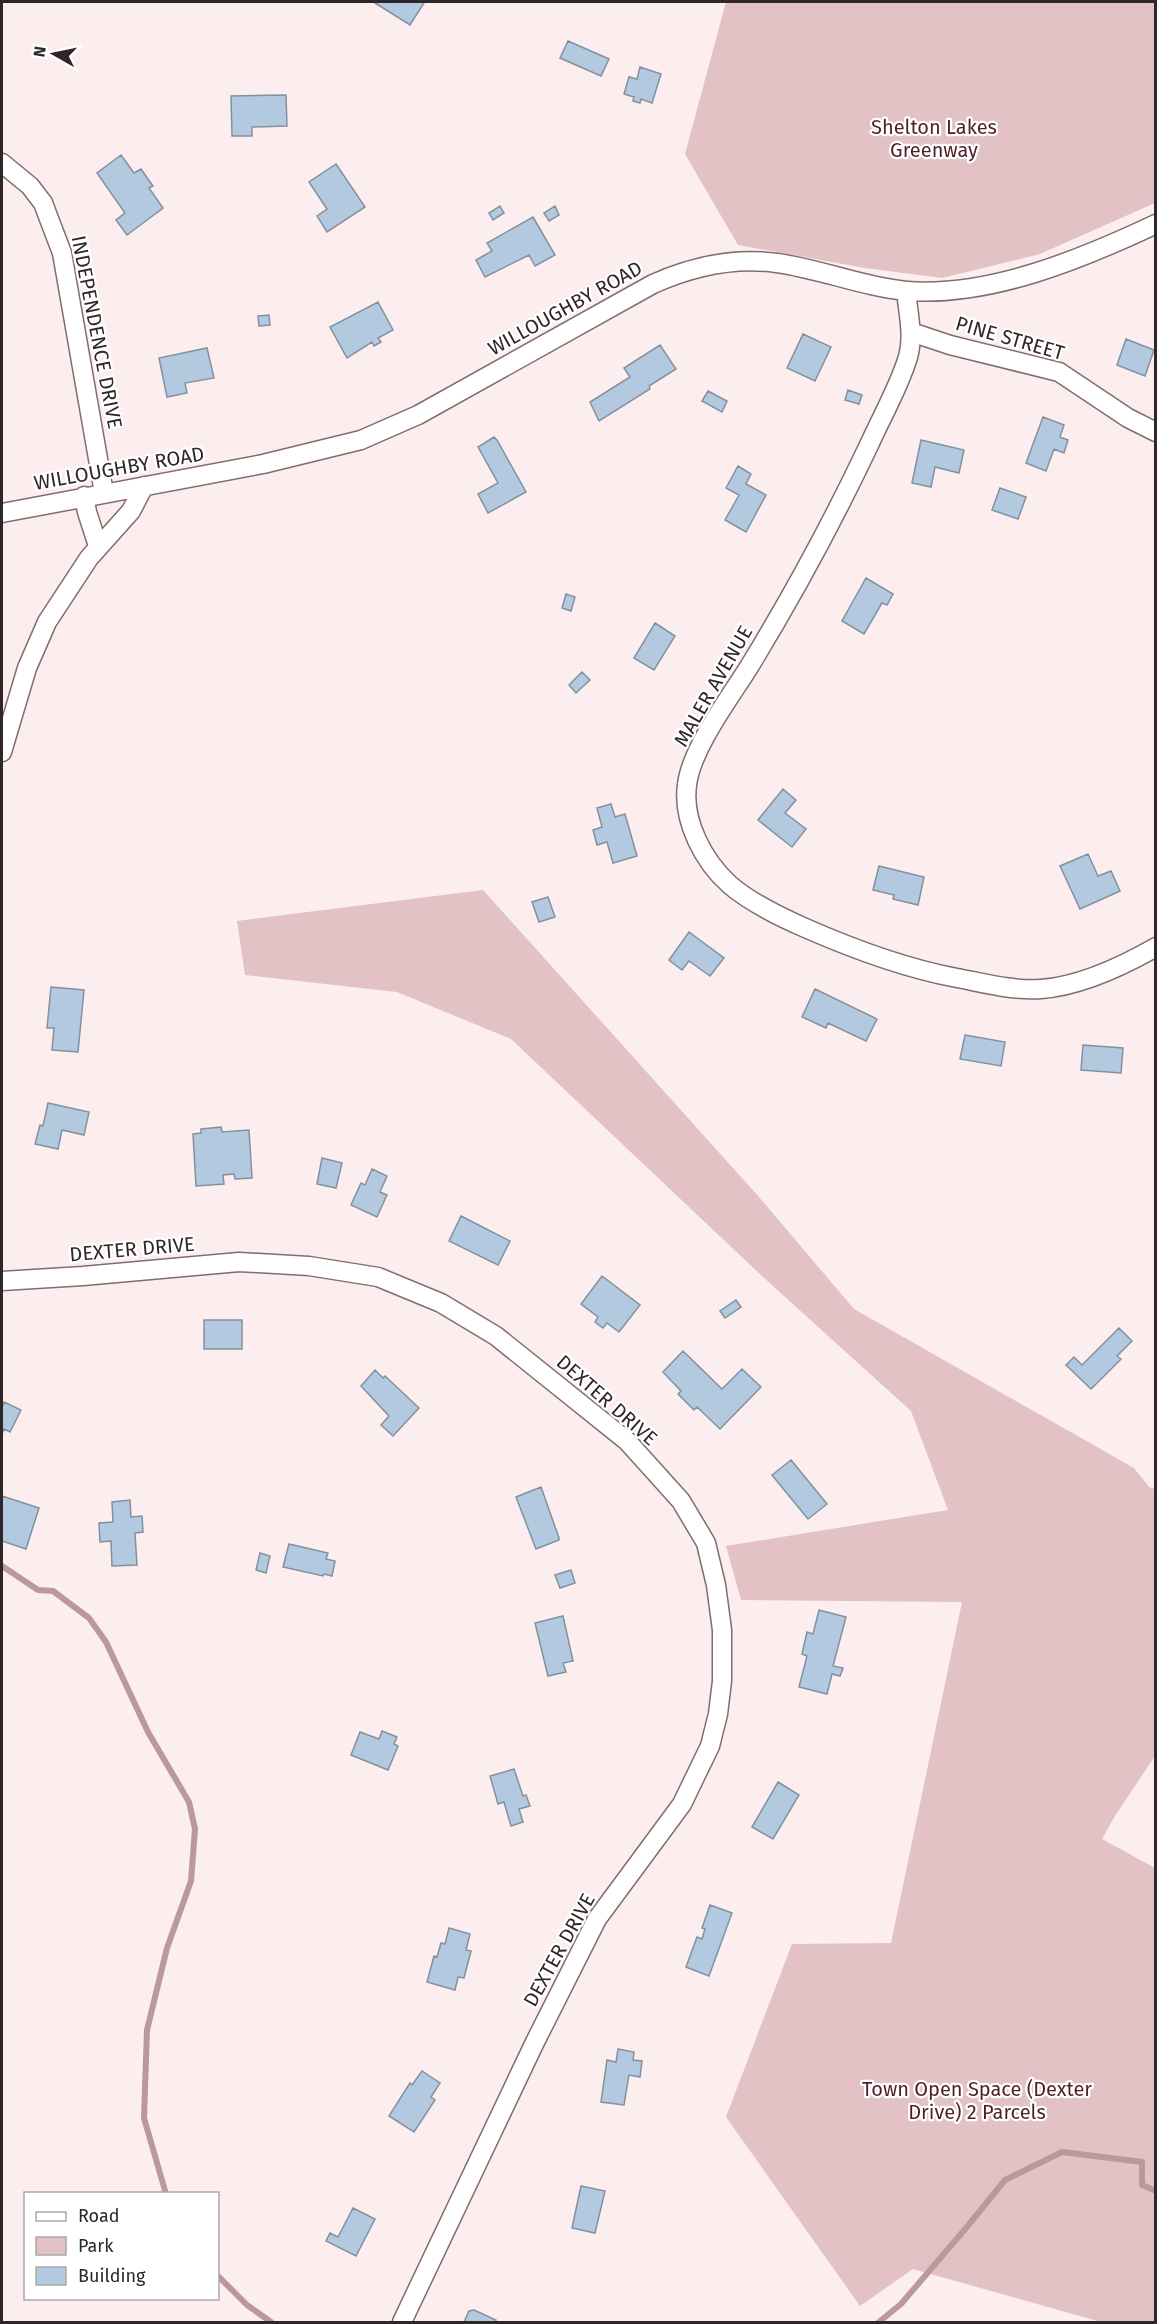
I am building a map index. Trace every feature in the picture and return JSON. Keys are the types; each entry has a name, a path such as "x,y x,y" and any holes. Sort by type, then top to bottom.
{"street":[{"name":"INDEPENDENCE DRIVE","path":"2,163 30,186 43,203 62,253 104,493"},
{"name":"WILLOUGHBY ROAD","path":"2,513 274,461 361,440 427,410 653,284 693,269 740,261 777,263 906,291 963,288 1017,277 1071,260 1155,224"},
{"name":"MALER AVENUE","path":"906,291 911,332 909,356 860,463 786,606 705,737 690,770 686,787 687,802 696,837 704,852 731,885 779,916 862,952 934,973 1006,987 1041,989 1065,986 1090,978 1134,960 1155,947"},
{"name":"PINE STREET","path":"911,332 950,345 1059,372 1128,418 1155,432"},
{"path":"2,752 15,704 38,640 58,604 98,546 131,511 144,486"},
{"path":"84,496 98,546"},
{"name":"DEXTER DRIVE","path":"2,1281 239,1262 309,1266 378,1277 441,1303 496,1336 627,1441 681,1501 706,1543 716,1585 722,1630 722,1681 718,1714 710,1746 682,1804 597,1919 535,2042 402,2322"}],"green space":[{"name":"Shelton Lakes Greenway","path":"726,2 1155,2 1155,203 1040,254 942,278 865,268 738,245 685,154"},
{"name":"Town Open Space (Dexter Drive) 2 Parcels","path":"483,890 759,1197 854,1309 1134,1468 1149,1487 1155,1489 1155,1756 1102,1839 1155,1868 1155,2322 1101,2322 913,2269 860,2306 726,2117 792,1944 891,1943 962,1602 741,1600 726,1546 948,1510 911,1411 763,1277 511,1039 397,992 245,975 237,921"}],"building":[{"path":"375,3 424,3 410,25"},
{"path":"568,41 609,59 601,76 560,58"},
{"path":"640,67 661,74 652,103 641,99 640,103 633,101 634,97 624,94 629,77 637,79"},
{"path":"286,95 287,126 252,127 252,136 232,136 231,96"},
{"path":"121,155 134,173 141,169 153,186 149,188 163,208 127,235 116,220 125,213 97,173"},
{"path":"336,164 365,207 327,232 317,216 327,209 309,182"},
{"path":"500,206 504,213 493,220 489,213"},
{"path":"555,206 559,215 549,221 544,213"},
{"path":"533,217 555,255 535,266 529,255 485,277 476,260 492,251 487,243"},
{"path":"378,302 393,330 378,338 381,342 374,346 372,342 347,358 330,327"},
{"path":"269,315 270,325 259,326 258,316"},
{"path":"803,334 831,347 815,381 787,368"},
{"path":"1126,339 1154,350 1145,376 1117,365"},
{"path":"660,345 676,369 649,386 650,389 599,421 590,402 630,377 624,368"},
{"path":"207,348 214,378 185,383 187,393 167,397 159,358"},
{"path":"848,390 862,395 859,404 845,400"},
{"path":"708,391 727,401 722,412 702,401"},
{"path":"1043,417 1064,425 1060,437 1068,440 1064,453 1054,449 1046,471 1026,463"},
{"path":"494,437 526,492 488,513 478,494 498,483 478,447"},
{"path":"921,440 964,450 959,473 935,467 931,487 912,483"},
{"path":"738,466 751,474 746,484 766,495 746,532 725,520 739,495 726,488"},
{"path":"1000,488 1026,497 1018,519 992,510"},
{"path":"866,578 893,594 887,605 882,603 864,634 842,621"},
{"path":"566,594 575,597 571,611 562,608"},
{"path":"655,623 675,636 654,670 634,658"},
{"path":"582,672 590,680 576,693 569,685"},
{"path":"783,789 796,800 785,813 806,829 792,847 758,820"},
{"path":"611,804 615,817 625,814 637,856 613,863 607,842 597,845 593,830 602,827 597,808"},
{"path":"1088,854 1098,876 1111,871 1120,891 1080,909 1060,866"},
{"path":"879,866 924,877 918,905 893,899 894,895 873,890"},
{"path":"548,897 555,917 539,922 532,902"},
{"path":"689,932 724,958 710,976 689,961 682,970 669,960"},
{"path":"51,987 84,990 78,1052 52,1050 54,1028 47,1028"},
{"path":"815,989 877,1019 866,1041 828,1023 826,1028 802,1017"},
{"path":"965,1035 1005,1042 1001,1066 960,1059"},
{"path":"1083,1045 1123,1048 1121,1073 1081,1070"},
{"path":"48,1103 89,1112 84,1135 62,1130 58,1149 35,1144 40,1125 43,1126"},
{"path":"221,1127 222,1132 249,1130 252,1178 235,1179 234,1174 223,1175 224,1184 196,1186 193,1134 201,1133 201,1129"},
{"path":"322,1158 342,1163 336,1188 317,1184"},
{"path":"372,1169 387,1176 380,1192 387,1195 377,1217 351,1205 361,1183 365,1185"},
{"path":"461,1216 510,1241 498,1265 449,1241"},
{"path":"602,1276 640,1305 619,1332 607,1323 603,1328 595,1322 598,1317 581,1304"},
{"path":"736,1300 741,1307 725,1318 720,1311"},
{"path":"204,1320 242,1320 242,1349 204,1349"},
{"path":"1119,1328 1132,1341 1117,1356 1121,1359 1091,1389 1066,1365 1074,1357 1082,1365"},
{"path":"683,1351 722,1389 742,1369 761,1387 720,1429 697,1407 694,1410 678,1394 681,1391 663,1372"},
{"path":"375,1370 383,1378 385,1376 419,1408 393,1436 381,1425 389,1416 361,1386"},
{"path":"4,1402 21,1410 10,1432 4,1429 2,1434 2,1408"},
{"path":"791,1460 827,1504 808,1519 772,1475"},
{"path":"541,1487 559,1540 536,1549 516,1497"},
{"path":"2,1496 39,1508 26,1549 2,1541"},
{"path":"130,1500 131,1517 142,1516 143,1532 135,1533 137,1565 112,1566 111,1541 100,1542 99,1523 113,1522 112,1502"},
{"path":"289,1544 328,1553 326,1559 335,1561 332,1576 283,1567"},
{"path":"260,1553 270,1556 266,1573 256,1570"},
{"path":"571,1570 575,1583 560,1588 555,1575"},
{"path":"819,1610 846,1617 833,1666 843,1668 840,1676 832,1674 827,1694 799,1687 807,1656 802,1654 807,1632 813,1634"},
{"path":"563,1616 573,1661 563,1663 566,1672 548,1676 535,1623"},
{"path":"382,1731 397,1737 394,1744 398,1746 388,1770 351,1755 360,1732 379,1739"},
{"path":"514,1769 523,1796 526,1795 530,1806 519,1809 523,1822 511,1826 504,1802 498,1804 490,1776"},
{"path":"778,1782 799,1795 773,1839 752,1827"},
{"path":"710,1905 732,1913 709,1976 686,1967 697,1937 702,1939 705,1929 702,1928"},
{"path":"449,1928 470,1934 466,1950 471,1951 464,1978 458,1977 455,1990 427,1982 434,1956 437,1957 441,1943 445,1944"},
{"path":"618,2049 634,2052 633,2060 642,2061 640,2077 629,2075 624,2105 601,2102 607,2060 616,2062"},
{"path":"422,2071 440,2083 431,2097 435,2100 414,2132 389,2116 410,2083 412,2085"},
{"path":"581,2186 605,2191 595,2233 572,2228"},
{"path":"353,2208 375,2219 356,2256 326,2241 330,2233 338,2237"},
{"path":"474,2310 496,2320 495,2322 464,2322 469,2311"}],"waterway":[{"path":"2,1566 38,1590 53,1591 89,1618 106,1642 148,1732 189,1802 195,1829 191,1881 167,1948 147,2030 144,2118 165,2192"},
{"path":"879,2322 901,2304 1005,2180 1062,2152 1142,2162 1142,2185 1156,2191"},
{"path":"219,2277 247,2305 271,2322"}]}
